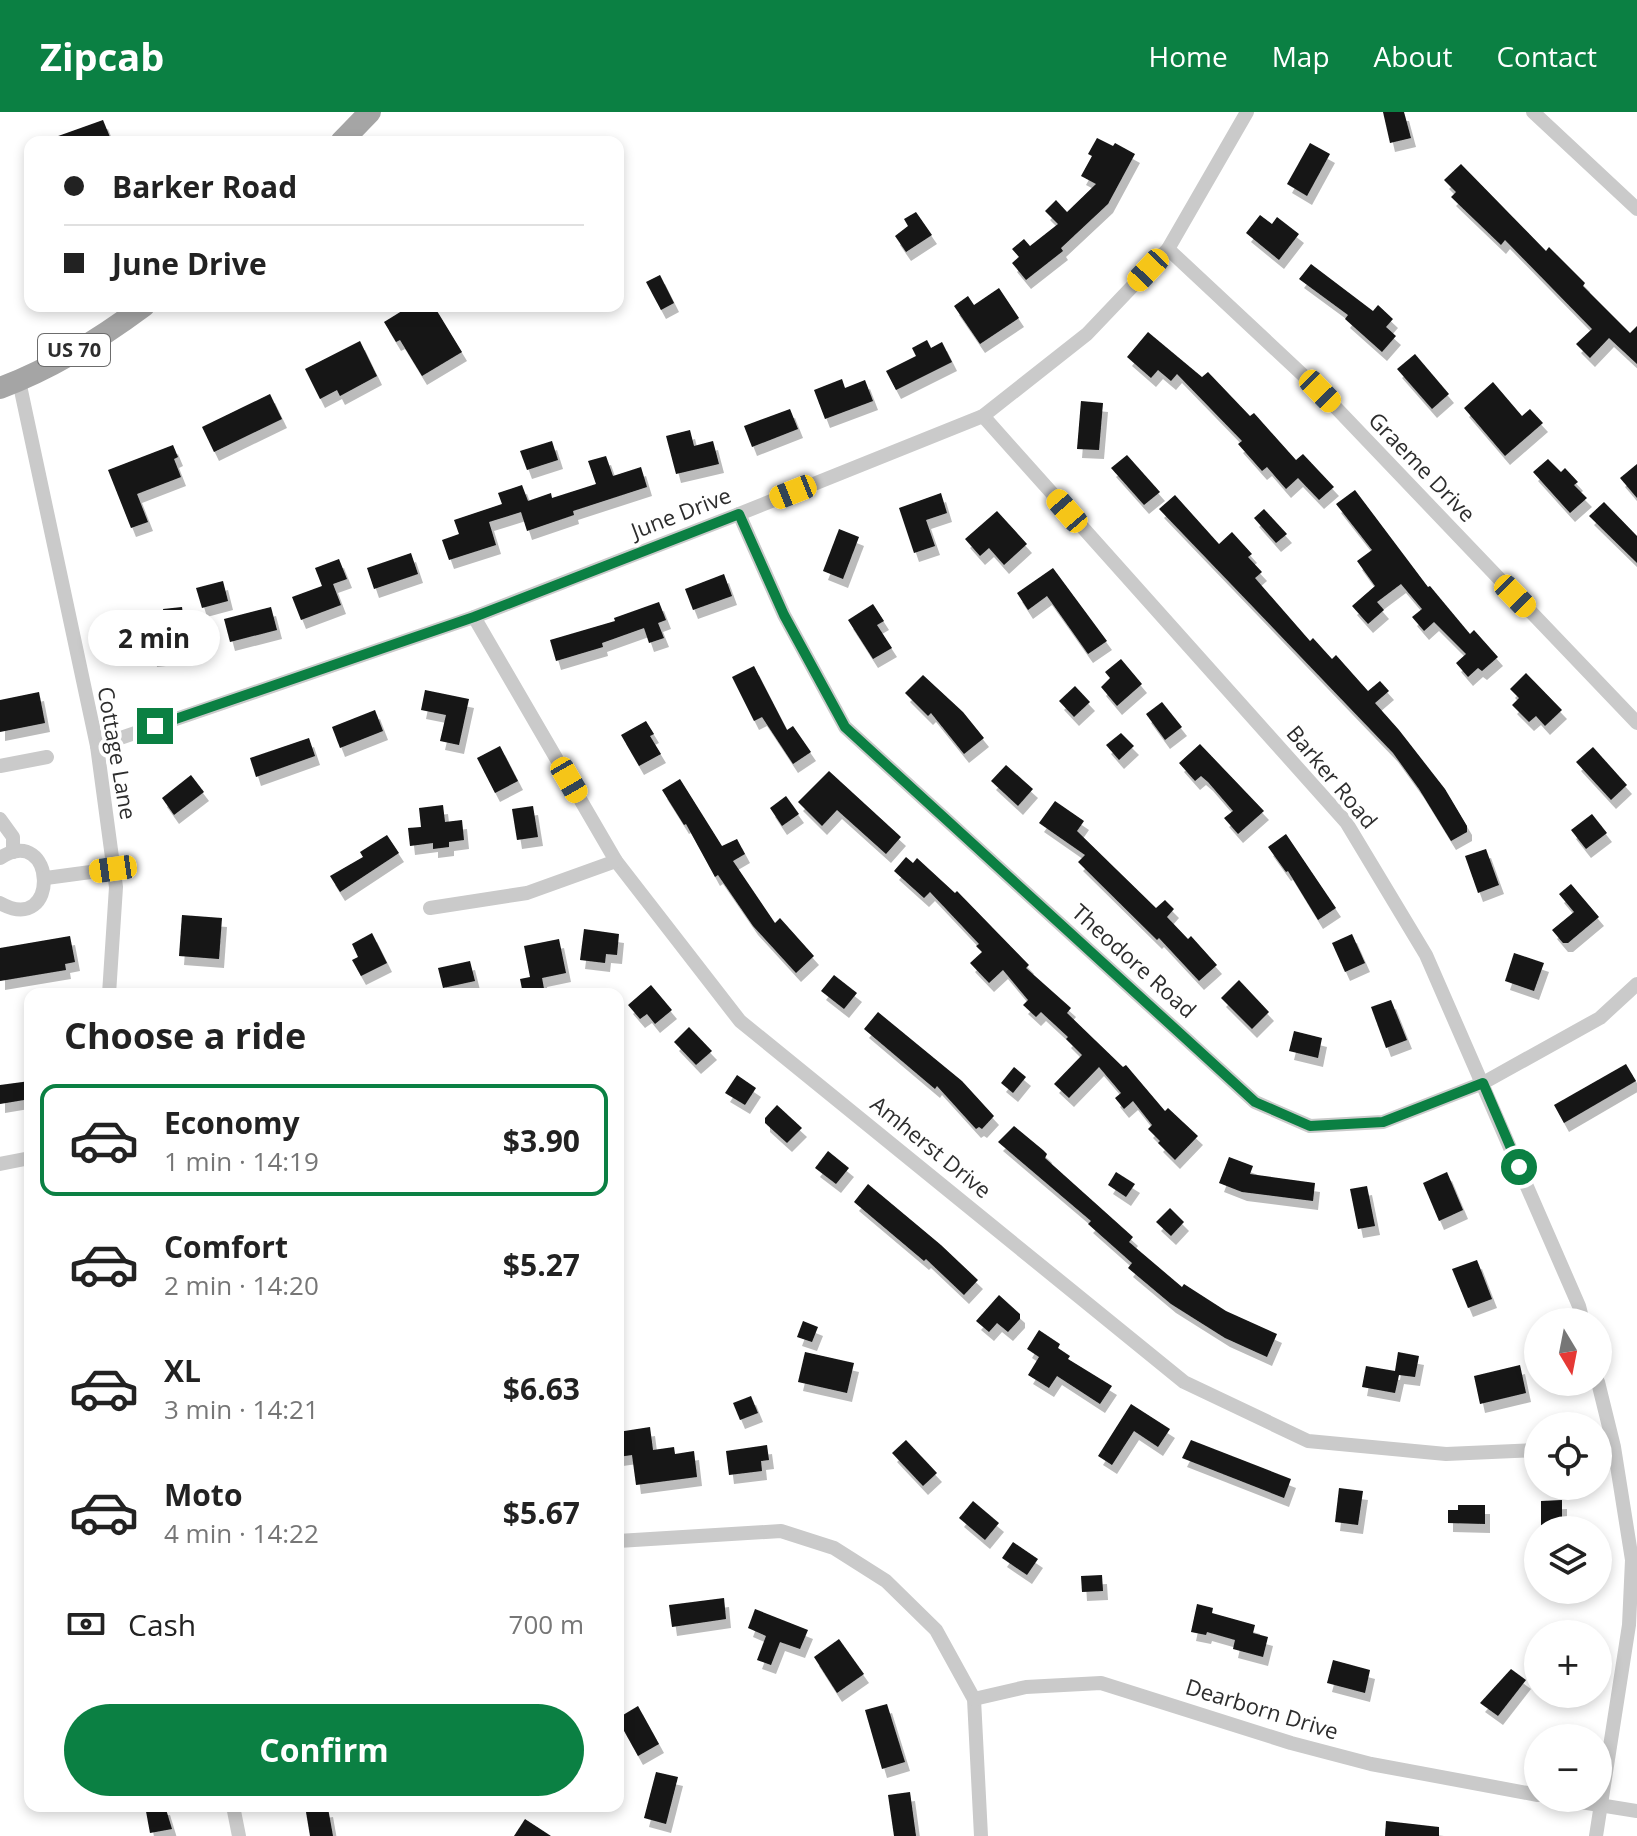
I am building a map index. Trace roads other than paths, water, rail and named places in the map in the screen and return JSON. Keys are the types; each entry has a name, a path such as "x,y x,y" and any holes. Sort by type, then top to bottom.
{"main road":[{"path":"347,136 370,112"},
{"name":"US 70","path":"10,384 113,328 136,312"}],"street":[{"name":"June Drive","path":"97,746 474,617 983,416 1087,334 1168,249 1247,112"},
{"path":"1533,112 1637,209"},
{"name":"Graeme Drive","path":"1168,249 1320,391 1637,723"},
{"name":"Cottage Lane","path":"10,384 97,746 116,887 109,988"},
{"name":"Barker Road","path":"983,416 1346,822 1426,955 1580,1308"},
{"name":"Theodore Road","path":"739,514 784,615 845,727 1255,1102 1310,1126 1383,1122 1483,1083 1600,1018 1637,984"},
{"name":"Amherst Drive","path":"474,617 616,861 740,1021 1184,1382 1308,1441 1446,1454 1524,1451"},
{"path":"0,766 47,757"},
{"path":"0,819 13,837 6,855"},
{"path":"0,903 16,909 34,903 45,888 46,878 39,861 22,852 6,855"},
{"path":"430,908 527,893 616,861"},
{"path":"46,878 113,869"},
{"path":"0,1164 24,1159"},
{"path":"1601,1396 1614,1447 1632,1560 1630,1612 1612,1728"},
{"path":"624,1541 781,1531 834,1548 886,1581 936,1630 974,1699 981,1836"},
{"name":"Dearborn Drive","path":"974,1699 1026,1687 1101,1683 1371,1764 1524,1792"},
{"path":"1612,1808 1637,1811"},
{"path":"234,1812 239,1836"},
{"path":"1596,1836 1599,1812"}]}
